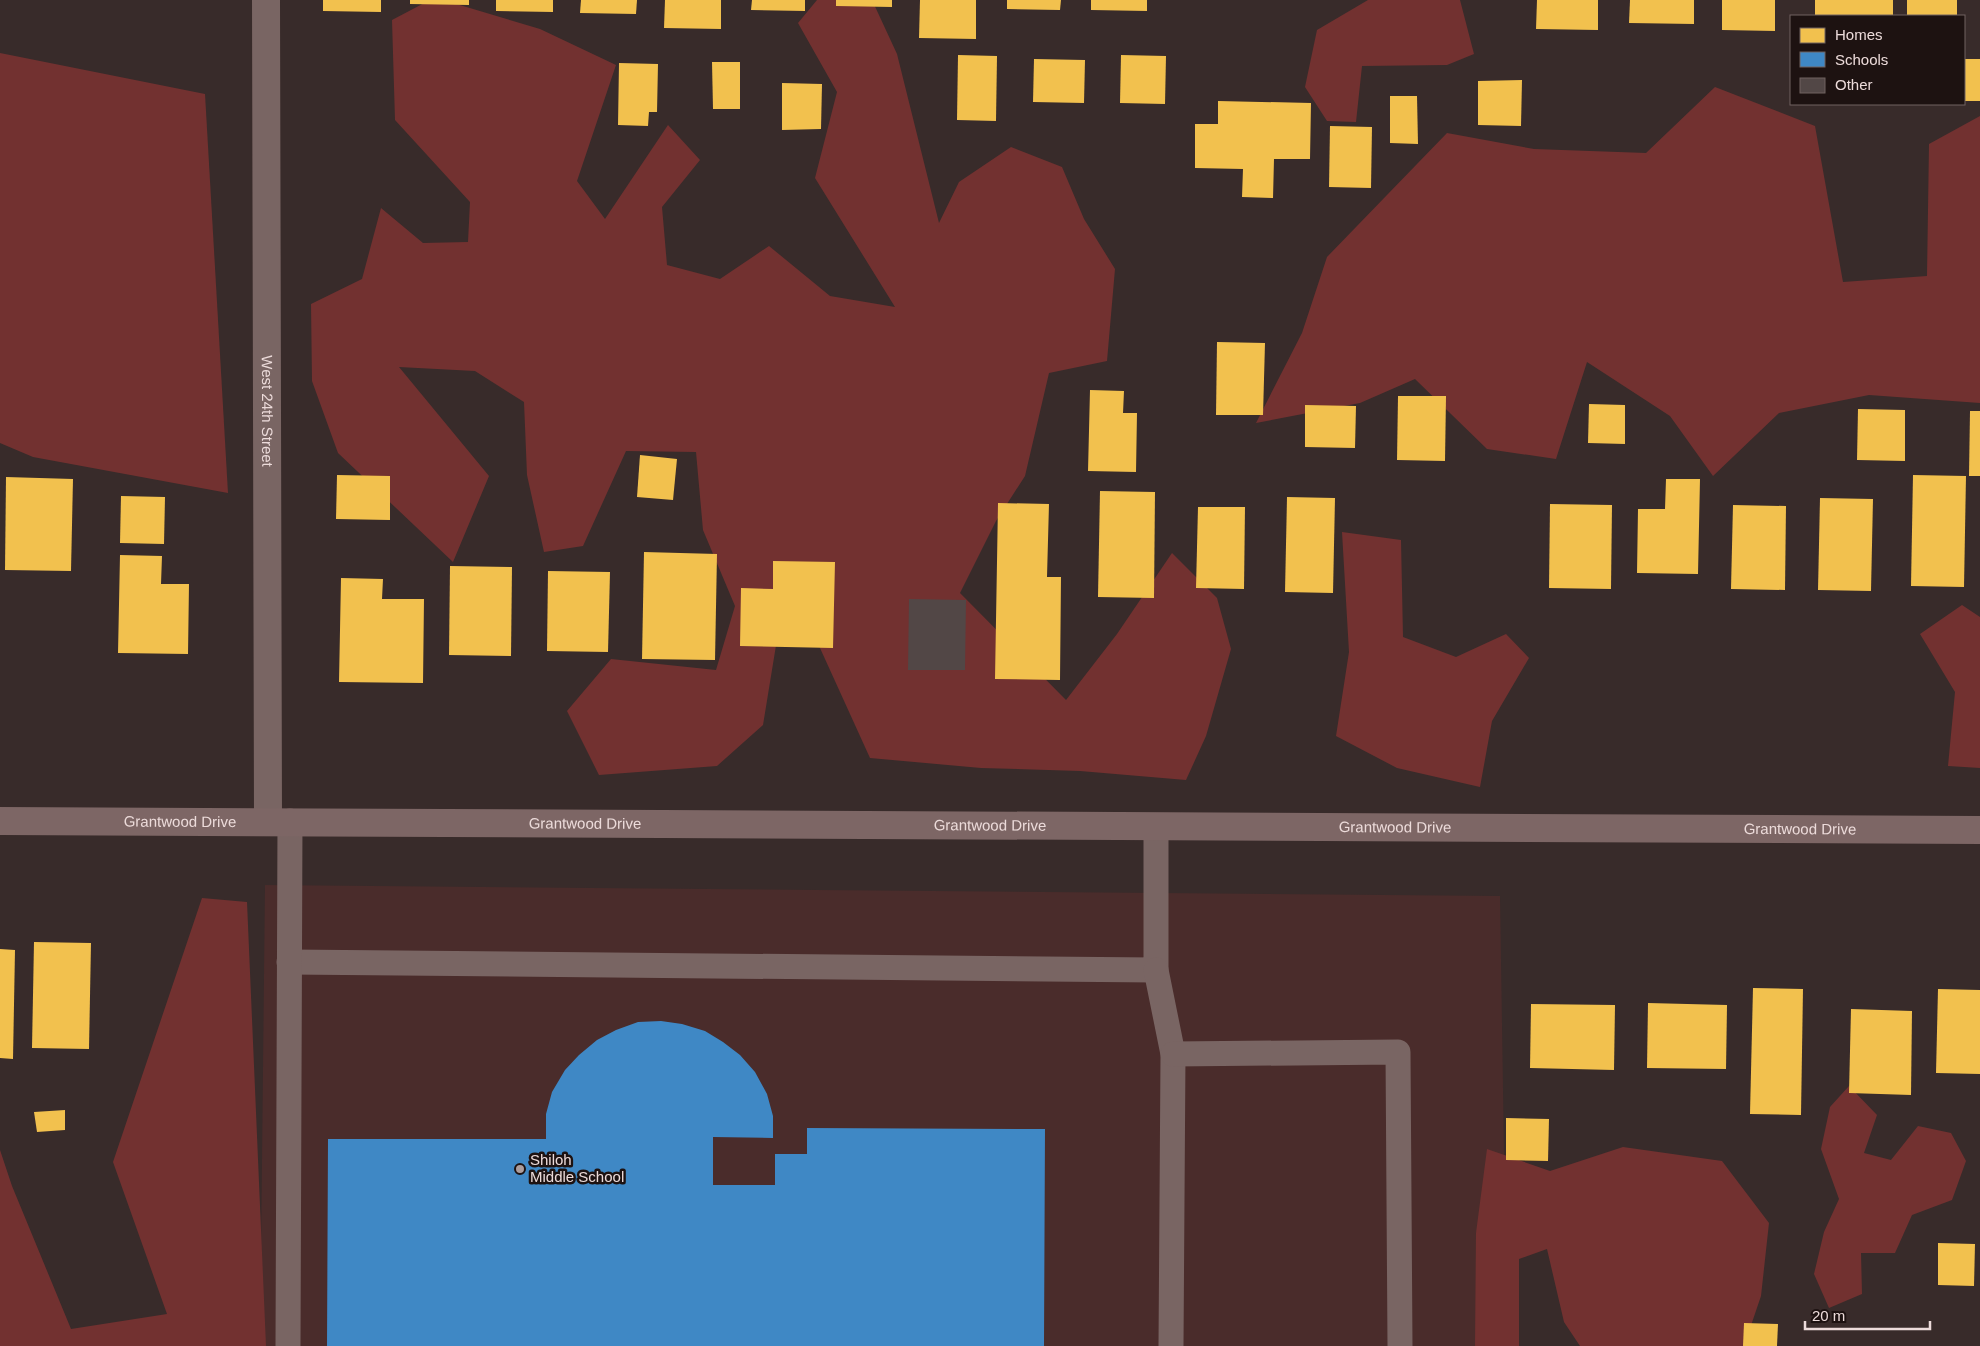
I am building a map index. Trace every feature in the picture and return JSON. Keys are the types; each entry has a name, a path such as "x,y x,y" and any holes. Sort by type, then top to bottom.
{"street":[{"name":"West 24th Street","path":"266,0 279,821"},
{"name":"Grantwood Drive","path":"0,821 1980,830"}],"lane":[{"path":"279,821 289,962 288,1346"},
{"path":"1156,826 1156,970 1173,1054 1171,1346"},
{"path":"289,962 1156,970"},
{"path":"1173,1054 1398,1052 1400,1346"}],"shaded area":[{"path":"430,0 443,0 540,29 616,65 577,181 605,219 668,125 700,160 662,207 667,265 720,279 769,246 830,296 895,307 815,178 837,92 798,23 817,0 872,0 897,54 939,223 959,182 1011,147 1062,167 1084,219 1115,269 1107,361 1049,373 1025,476 996,521 960,593 1066,700 1117,634 1172,553 1217,598 1231,649 1206,736 1186,780 1080,771 981,768 870,758 815,637 779,627 763,725 717,766 599,775 567,711 611,659 716,670 735,606 703,530 696,452 626,451 583,546 544,552 527,475 524,402 475,371 399,367 489,476 453,562 338,453 312,381 311,304 362,279 381,208 423,243 468,242 470,202 395,120 392,20"},
{"path":"1368,0 1460,0 1474,54 1447,65 1362,66 1356,122 1327,121 1305,87 1317,30"},
{"path":"0,53 205,94 228,493 33,457 0,443"},
{"path":"1715,87 1815,126 1843,282 1927,276 1929,144 1980,116 1980,403 1869,395 1779,413 1713,476 1670,416 1587,362 1556,459 1487,449 1415,379 1360,403 1256,423 1302,333 1327,257 1447,133 1534,149 1646,153"},
{"path":"1342,532 1401,540 1403,637 1456,657 1506,634 1529,658 1492,721 1480,787 1397,768 1336,736 1349,652"},
{"path":"1962,605 1980,617 1980,768 1948,766 1955,692 1920,634"},
{"path":"265,885 1500,896 1507,1346 260,1346"},
{"path":"202,898 247,902 266,1346 0,1346 0,1150 12,1186 71,1329 167,1314 113,1162"},
{"path":"1849,1086 1877,1115 1864,1153 1891,1160 1918,1126 1951,1133 1966,1161 1952,1200 1912,1215 1895,1253 1861,1253 1862,1294 1829,1308 1814,1274 1824,1232 1839,1199 1821,1149 1830,1107"},
{"path":"1623,1147 1722,1161 1769,1223 1761,1296 1744,1346 1580,1346 1564,1322 1547,1249 1519,1259 1519,1346 1475,1346 1476,1233 1487,1149 1550,1171"}],"building: Homes":[{"path":"323,0 381,0 381,12 323,11"},
{"path":"410,0 469,0 469,5 410,4"},
{"path":"496,0 553,0 553,12 496,11"},
{"path":"581,0 637,0 636,14 580,13"},
{"path":"665,0 721,0 721,29 664,28"},
{"path":"752,0 805,0 805,11 751,10"},
{"path":"836,0 892,0 892,7 836,6"},
{"path":"920,0 976,0 976,39 919,38"},
{"path":"1007,0 1061,0 1060,10 1007,9"},
{"path":"1091,0 1147,0 1147,11 1091,10"},
{"path":"1537,0 1598,0 1598,30 1536,29"},
{"path":"1630,0 1694,0 1694,24 1629,23"},
{"path":"1722,0 1775,0 1775,31 1722,30"},
{"path":"1815,0 1893,0 1893,15 1815,15"},
{"path":"1907,0 1957,0 1957,15 1907,15"},
{"path":"958,55 997,56 996,121 957,120"},
{"path":"1121,55 1166,56 1165,104 1120,103"},
{"path":"1034,59 1085,60 1084,103 1033,102"},
{"path":"1965,59 1980,59 1980,101 1965,101"},
{"path":"712,62 740,62 740,109 713,109"},
{"path":"619,63 658,64 657,112 649,112 648,126 618,125"},
{"path":"1522,80 1521,126 1478,125 1478,81"},
{"path":"782,83 822,84 821,129 782,130"},
{"path":"1390,96 1417,96 1418,144 1390,143"},
{"path":"1218,101 1311,103 1310,159 1274,159 1273,198 1242,197 1243,169 1195,168 1195,124 1218,124"},
{"path":"1330,126 1372,127 1371,188 1329,187"},
{"path":"1217,342 1265,343 1263,415 1216,415"},
{"path":"1090,390 1124,391 1123,413 1137,413 1136,472 1088,471"},
{"path":"1398,396 1446,396 1445,461 1397,460"},
{"path":"1589,404 1625,405 1625,444 1588,443"},
{"path":"1305,405 1356,406 1355,448 1305,447"},
{"path":"1858,409 1905,410 1905,461 1857,460"},
{"path":"1970,411 1980,411 1980,476 1969,476"},
{"path":"640,455 677,459 673,500 637,497"},
{"path":"337,475 390,476 390,520 336,519"},
{"path":"1913,475 1966,476 1964,587 1911,586"},
{"path":"6,477 73,479 71,571 5,570"},
{"path":"1666,479 1700,479 1698,574 1637,573 1638,509 1665,509"},
{"path":"1100,491 1155,492 1154,598 1098,597"},
{"path":"121,496 165,497 164,544 120,543"},
{"path":"1287,497 1335,498 1333,593 1285,592"},
{"path":"1820,498 1873,499 1871,591 1818,590"},
{"path":"998,503 1049,504 1047,577 1061,577 1060,680 995,679"},
{"path":"1550,504 1612,505 1611,589 1549,588"},
{"path":"1733,505 1786,506 1785,590 1731,589"},
{"path":"1198,507 1245,507 1244,589 1196,588"},
{"path":"644,552 717,554 715,660 642,659"},
{"path":"120,555 162,556 161,584 189,584 188,654 118,653"},
{"path":"773,561 835,562 833,648 740,646 741,588 773,589"},
{"path":"450,566 512,567 511,656 449,655"},
{"path":"548,571 610,572 608,652 547,651"},
{"path":"341,578 383,579 382,599 424,599 423,683 339,682"},
{"path":"34,942 91,943 89,1049 32,1048"},
{"path":"0,949 15,950 13,1059 0,1058"},
{"path":"1753,988 1803,989 1801,1115 1750,1114"},
{"path":"1938,989 1980,990 1980,1074 1936,1073"},
{"path":"1648,1003 1727,1005 1726,1069 1647,1068"},
{"path":"1531,1004 1615,1005 1614,1070 1530,1068"},
{"path":"1851,1009 1912,1011 1911,1095 1849,1093"},
{"path":"65,1110 65,1130 37,1132 34,1112"},
{"path":"1506,1118 1549,1119 1548,1161 1506,1160"},
{"path":"1938,1243 1975,1244 1974,1286 1938,1285"},
{"path":"1744,1323 1778,1324 1777,1346 1743,1346"}],"building: Schools":[{"name":"Shiloh Middle School","path":"661,1021 682,1024 705,1031 723,1042 740,1055 755,1072 767,1094 773,1116 773,1138 713,1137 713,1185 775,1185 775,1154 807,1154 807,1128 1045,1129 1044,1346 327,1346 328,1139 546,1139 546,1114 552,1092 565,1070 579,1055 597,1040 616,1030 638,1022"}],"building: Other":[{"path":"909,599 966,600 965,670 908,670"}],"place":[{"name":"Shiloh Middle School","path":"520,1169"}]}
